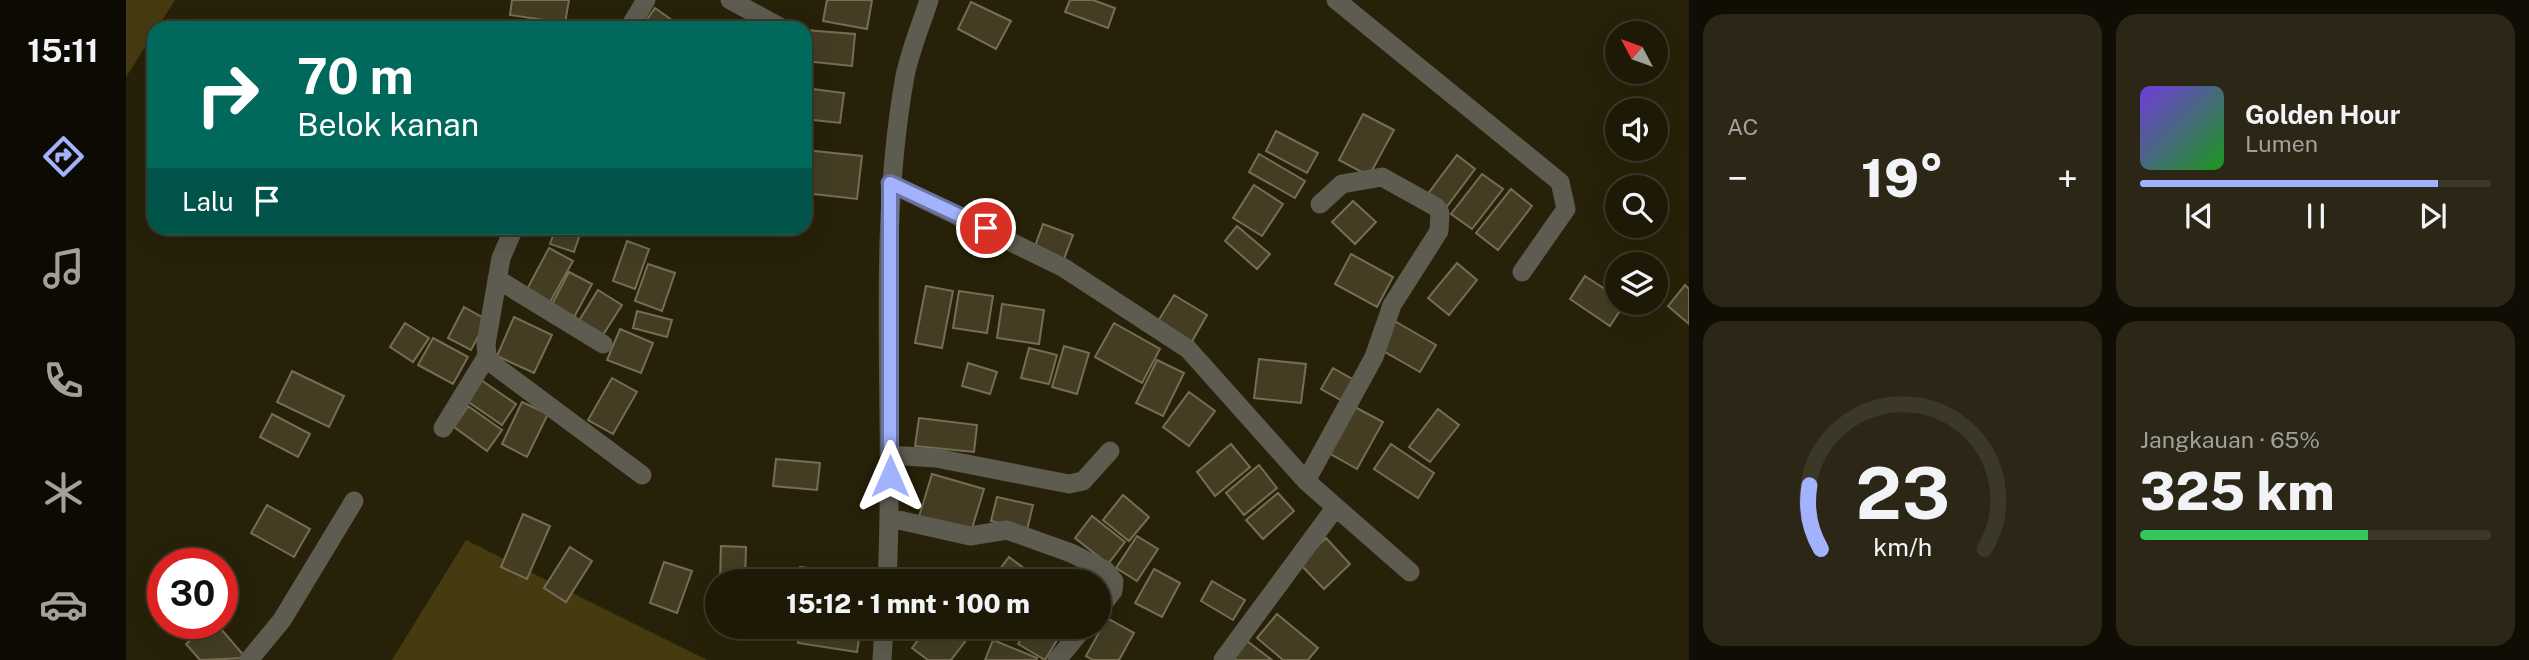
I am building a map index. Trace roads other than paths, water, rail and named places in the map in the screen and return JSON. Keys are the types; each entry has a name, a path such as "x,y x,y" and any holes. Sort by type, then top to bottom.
{"street":[{"path":"633,21 646,0"},
{"path":"730,0 768,21"},
{"path":"888,569 890,518 890,183 905,74 929,0"},
{"path":"1336,0 1560,182 1566,209 1522,272"},
{"path":"1306,481 1374,357 1392,305 1439,230 1441,219 1436,207 1382,177 1342,184 1320,204"},
{"path":"890,183 1064,268 1188,349 1306,481 1410,572"},
{"path":"511,235 500,258 486,344 487,356 494,365 642,475"},
{"path":"497,279 603,344"},
{"path":"443,428 487,356"},
{"path":"889,455 936,458 1069,484 1083,481 1110,451"},
{"path":"249,660 282,620 354,502"},
{"path":"1223,660 1335,508"},
{"path":"890,518 970,536 1007,530 1071,553 1103,569"},
{"path":"1111,577 1114,581 1111,594"},
{"path":"882,660 883,639"},
{"path":"1057,660 1074,639"}]}
